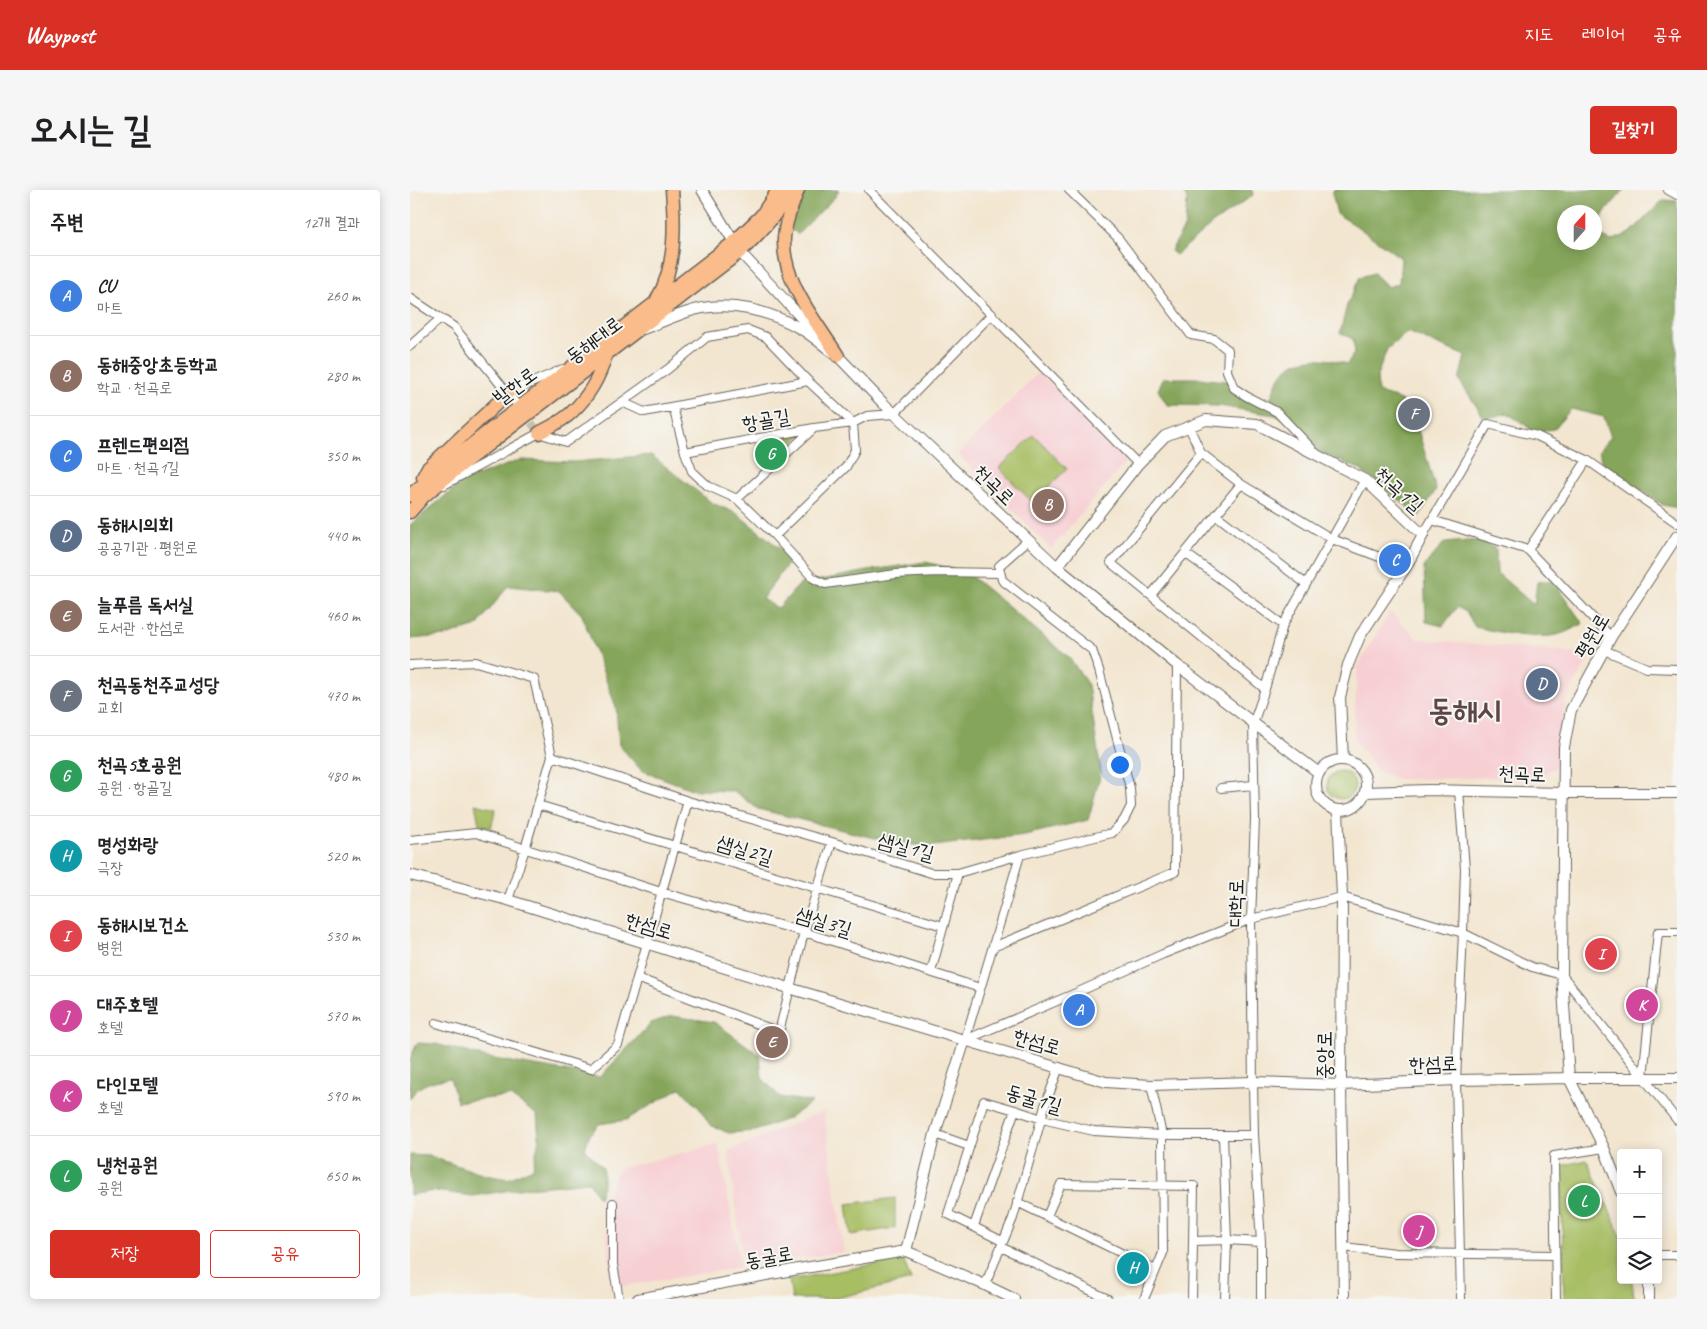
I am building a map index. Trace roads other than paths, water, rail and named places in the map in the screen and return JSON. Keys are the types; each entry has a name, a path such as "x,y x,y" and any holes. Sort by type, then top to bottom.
{"main road":[{"path":"653,305 664,288 672,250 674,224 672,190"},
{"name":"발한로","path":"416,494 486,433 653,305 737,247 778,190"},
{"name":"동해대로","path":"410,512 416,494 472,456 606,355 737,247 757,236 791,190"},
{"path":"798,190 784,237 784,254 788,271 797,292 838,356"},
{"path":"539,433 572,412 589,392 599,375 606,355"},
{"path":"416,494 427,469 511,397"}],"street":[{"name":"천곡로","path":"702,190 737,247 894,414 1027,541 1177,665 1318,773"},
{"path":"869,190 1138,464"},
{"path":"1069,190 1118,238 1191,335 1214,339 1228,350 1228,371 1234,388 1277,412 1320,457"},
{"path":"1668,190 1677,195"},
{"path":"410,298 454,327 511,397 576,364"},
{"path":"637,331 695,310 721,306 750,309 776,316 803,330 838,356"},
{"path":"894,414 992,314"},
{"path":"410,346 441,318"},
{"path":"416,494 539,433 566,442 668,369 707,337 748,330 766,337 808,382 853,423 855,450 846,467 775,536"},
{"path":"622,402 644,412 808,382"},
{"path":"673,407 692,471 708,486 737,498 813,578 825,584 896,574 939,572 1000,573 999,566 1027,541"},
{"name":"항골길","path":"685,452 814,428 853,423 867,416 894,414"},
{"name":"천곡1길","path":"1189,427 1206,420 1257,424 1365,480 1423,535 1406,567 1360,636 1348,665 1340,697 1344,760"},
{"path":"1423,535 1488,424 1537,436 1587,460 1677,523"},
{"path":"1057,567 1138,464 1165,436 1189,427 1201,453 1241,484 1332,539 1406,567"},
{"path":"737,498 814,428"},
{"path":"1201,453 1111,563 1265,689"},
{"path":"1528,550 1587,460"},
{"name":"대학로","path":"1261,1299 1261,1242 1254,1135 1253,1082 1251,919 1255,819 1253,724 1283,625 1365,480"},
{"path":"1151,595 1241,484"},
{"path":"1216,515 1306,584"},
{"path":"1432,520 1528,550 1611,636"},
{"name":"평원로","path":"1569,1078 1562,975 1564,747 1571,710 1611,636 1677,536"},
{"path":"1185,553 1283,625"},
{"name":"샘실1길","path":"552,756 688,801 832,842 931,873 958,873 1020,854 1112,833 1124,820 1130,806 1130,788 1092,650 1002,580 1000,573"},
{"path":"1604,650 1647,668 1677,669"},
{"path":"410,665 476,662 534,678 552,756 508,900"},
{"path":"993,947 1175,872 1177,665"},
{"path":"1344,760 1353,762 1363,772 1366,792 1358,804 1351,809 1338,811 1329,808 1318,797 1315,787 1316,778 1318,773 1329,762 1344,760"},
{"path":"1221,788 1253,785"},
{"name":"천곡로","path":"1366,792 1459,790 1563,793 1677,793"},
{"path":"1459,790 1465,869 1456,1080 1461,1299"},
{"path":"436,1023 591,1070 618,1045 688,801"},
{"name":"샘실2길","path":"538,805 943,926"},
{"name":"중앙로","path":"1338,811 1342,897 1341,1085 1344,1299"},
{"name":"샘실3길","path":"410,840 476,833 661,892 804,932 980,988"},
{"path":"637,978 779,1032 804,932 832,842"},
{"path":"1014,1299 906,1251 935,1134 1020,854"},
{"path":"931,972 958,873"},
{"name":"한섬로","path":"410,875 508,900 789,988 1106,1082 1151,1085 1253,1082 1341,1085 1456,1080 1677,1078"},
{"path":"965,1040 1068,997 1163,954 1251,919 1342,897 1463,933 1532,967 1562,975 1677,1120"},
{"path":"1643,1078 1658,932 1677,932"},
{"path":"985,1285 1013,1218 1042,1119 1060,1067"},
{"path":"1569,1078 1604,1148 1617,1182"},
{"path":"1144,1299 1163,1253 1162,1135 1151,1085"},
{"name":"동굴1길","path":"1108,1299 1001,1244 974,1226 948,1214 984,1101 1042,1119 1094,1131 1162,1135 1254,1135"},
{"path":"974,1226 1015,1110"},
{"path":"935,1134 969,1146"},
{"path":"1223,1136 1227,1240 1225,1299"},
{"path":"1556,1299 1554,1156 1604,1148"},
{"path":"1047,1216 1061,1184 1194,1186 1192,1299"},
{"path":"1018,1202 1156,1270"},
{"path":"613,1203 612,1264 619,1299"},
{"path":"1193,1241 1261,1242"},
{"path":"1342,1247 1396,1253 1556,1255"},
{"name":"동굴로","path":"638,1299 906,1251"},
{"path":"1662,1255 1677,1255"},
{"path":"1649,1284 1649,1299"}],"tunnel":[{"path":"524,413 539,433"}],"place":[{"name":"천곡동천주교성당","path":"1414,414"},
{"name":"천곡5호공원","path":"771,454"},
{"name":"동해중앙초등학교","path":"1048,505"},
{"name":"프렌드편의점","path":"1395,560"},
{"name":"동해시의회","path":"1542,684"},
{"name":"동해시보건소","path":"1601,954"},
{"name":"다인모텔","path":"1642,1005"},
{"name":"CU","path":"1079,1010"},
{"name":"늘푸름 독서실","path":"772,1042"},
{"name":"냉천공원","path":"1584,1201"},
{"name":"대주호텔","path":"1419,1231"},
{"name":"명성화랑","path":"1133,1268"}],"district":[{"name":"동해시","path":"1465,710"}]}
